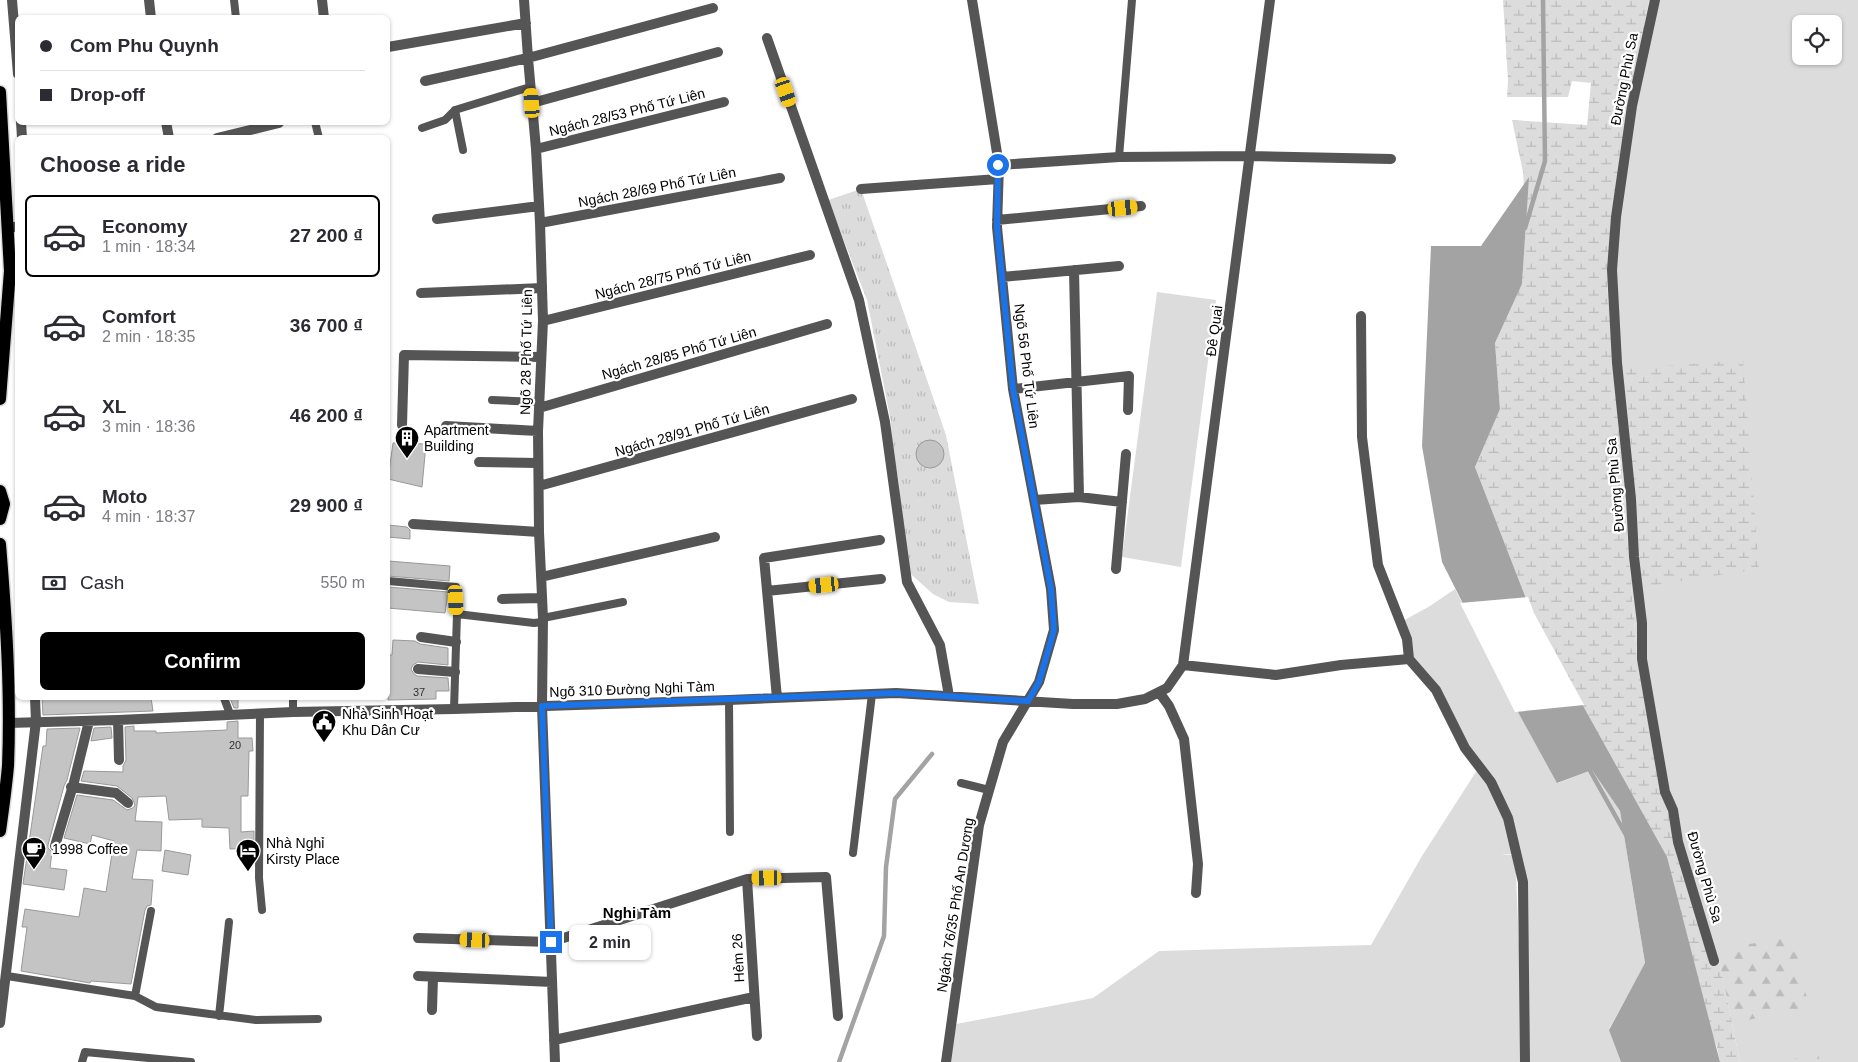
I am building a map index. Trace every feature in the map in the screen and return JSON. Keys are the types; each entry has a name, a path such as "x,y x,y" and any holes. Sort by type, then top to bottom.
{"main road":[{"path":"0,92 12,227 0,399"},
{"path":"0,492 4,504 0,518"},
{"path":"0,544 6,611 8,723 8,767 0,831"}],"street":[{"path":"12,0 15,37"},
{"path":"149,0 151,15"},
{"path":"322,0 324,15"},
{"name":"Ngõ 28 Phố Tứ Liên","path":"524,0 536,149 543,321 537,462 539,486 538,532 542,620 542,706 555,1062"},
{"name":"Ngõ 56 Phố Tứ Liên","path":"972,0 998,165 997,220 1013,389 1051,589 1054,630 1039,682 1028,701"},
{"name":"Đê Quai","path":"1183,664 1270,0"},
{"name":"Đường Phù Sa","path":"1655,0 1632,106 1616,216 1612,270 1617,363 1634,557 1642,623 1642,659 1665,792 1673,810 1678,842 1714,961"},
{"path":"425,81 528,58 713,8"},
{"path":"390,47 526,23"},
{"path":"767,38 859,300 886,422 907,582 940,646 949,696"},
{"path":"532,103 718,52"},
{"name":"Ngách 28/53 Phố Tứ Liên","path":"536,149 724,102"},
{"path":"229,135 271,125"},
{"path":"998,165 1119,157 1251,156 1391,160"},
{"name":"Ngách 28/69 Phố Tứ Liên","path":"540,223 780,178"},
{"path":"861,189 998,179"},
{"path":"437,219 539,206"},
{"path":"997,220 1141,206"},
{"name":"Ngách 28/75 Phố Tứ Liên","path":"543,321 810,255"},
{"path":"1002,277 1119,266"},
{"path":"1074,270 1079,497"},
{"path":"421,293 542,288"},
{"path":"1361,316 1362,437 1378,565 1407,639 1409,659 1436,690 1465,748 1491,782 1508,818 1523,882 1525,1062"},
{"name":"Ngách 28/85 Phố Tứ Liên","path":"539,405 827,324"},
{"path":"402,425 404,355 540,357"},
{"path":"1013,389 1129,376 1128,410"},
{"name":"Ngách 28/91 Phố Tứ Liên","path":"539,486 852,399"},
{"path":"446,426 538,431"},
{"path":"1116,569 1126,454"},
{"path":"479,462 537,462"},
{"path":"1034,500 1079,497 1122,502"},
{"path":"413,524 538,532"},
{"path":"541,577 715,537"},
{"path":"778,698 764,558 880,540"},
{"path":"767,591 881,579"},
{"path":"502,598 541,598"},
{"path":"421,637 456,642"},
{"path":"1183,664 1276,675 1409,659"},
{"name":"Ngõ 310 Đường Nghi Tàm","path":"8,723 896,693 1117,704 1145,699 1167,688 1183,664"},
{"path":"418,669 455,672"},
{"path":"1160,692 1169,706 1184,739 1198,864 1196,892"},
{"path":"0,1024 36,721 35,700"},
{"name":"Ngách 76/35 Phố An Dương","path":"946,1062 979,825 1003,742 1028,701"},
{"path":"118,720 119,760"},
{"path":"55,846 74,782 89,721"},
{"path":"72,787 116,793 128,803"},
{"path":"418,938 551,942 747,879 826,877 838,1016"},
{"name":"Hẻm 26","path":"747,879 757,1036"},
{"path":"418,976 552,982"},
{"path":"432,1010 433,977"},
{"path":"554,1040 754,997"}],"lane":[{"path":"234,0 236,15"},
{"path":"1119,157 1132,0"},
{"path":"422,128 445,120 455,110 530,87"},
{"path":"455,110 463,150"},
{"path":"492,400 539,405"},
{"path":"390,581 456,587 454,709"},
{"path":"457,614 534,623 623,602"},
{"path":"853,853 872,694"},
{"path":"225,700 230,714"},
{"path":"293,700 293,712"},
{"path":"729,700 730,832"},
{"path":"260,713 259,878 262,910"},
{"path":"961,783 989,790"},
{"path":"135,996 151,910"},
{"path":"219,1016 229,922"},
{"path":"6,976 135,996 156,1007 219,1016 256,1020 318,1019"},
{"path":"82,1062 85,1052 159,1061 191,1062"}],"green space":[{"path":"1503,0 1649,0 1611,220 1607,283 1637,656 1657,775 1707,947 1717,950 1740,1062 1720,1062 1717,1047 1593,725 1532,614 1475,467 1500,408 1495,343 1522,284 1526,221 1523,172 1512,120 1587,125 1591,83 1572,81 1568,97 1507,97 1508,80"},
{"path":"1649,0 1858,0 1858,1062 1740,1062 1717,950 1707,947 1657,775 1637,656 1607,283 1611,220"},
{"path":"861,189 946,435 979,604 949,602 933,594 905,569 899,483 892,445 891,422 867,300 828,200"},
{"path":"1157,292 1216,300 1181,567 1122,557"},
{"path":"1743,360 1759,569 1642,587 1625,369"},
{"path":"1455,589 1513,703 1558,783 1592,770 1620,811 1645,964 1609,1029 1621,1062 946,1062 951,1025 1093,998 1159,951 1371,945 1422,856 1479,767 1436,690 1409,659 1401,622","holes":["1500,854 1517,854 1523,1049 1516,873 1513,855"]},
{"path":"1793,936 1809,1008 1732,1023 1717,950"},
{"path":"1818,1054 1820,1062 1779,1062"}],"shaded area":[{"path":"1529,177 1522,284 1495,343 1500,409 1475,467 1532,614 1667,857 1720,1062 1621,1062 1609,1030 1645,963 1620,811 1592,770 1557,783 1513,703 1442,562 1422,446 1431,246 1481,246"}],"pier":[{"path":"1528,597 1534,613 1584,705 1515,712 1460,603"}],"building":[{"path":"930,440 940,444 944,454 940,464 930,468 920,464 916,454 920,444"},
{"name":"Apartment Building","path":"393,443 426,444 422,487 390,479"},
{"path":"390,525 407,527 410,530 410,539 390,537"},
{"path":"390,561 450,566 449,581 390,576"},
{"path":"390,587 448,592 445,613 390,608"},
{"path":"393,640 415,641 420,644 448,648 448,665 418,662 411,669 417,676 448,678 449,691 436,691 436,699 390,700 390,655 392,655"},
{"path":"42,700 151,700 153,711 43,715"},
{"path":"231,700 238,700 238,708 234,708"},
{"path":"238,721 238,738 252,738 253,751 249,751 248,796 241,796 241,832 254,831 254,848 230,849 229,828 202,827 202,819 169,820 166,796 138,797 135,821 162,822 161,851 137,850 132,879 153,880 151,905 147,906 145,910 131,984 91,981 90,983 21,971 27,927 22,927 25,909 79,917 84,888 106,892 114,841 92,835 90,844 64,838 77,795 113,800 127,810 135,805 132,798 117,786 81,781 84,771 123,772 126,760 125,727 134,726 134,731 156,731 156,733 227,730 227,722"},
{"path":"111,727 112,738 91,741 94,728"},
{"path":"80,728 48,845 52,852 50,868 67,870 64,890 23,884 43,746 46,746 47,729"},
{"path":"165,850 191,855 188,875 162,871"}],"waterway":[{"path":"1525,228 1545,161 1543,0"},
{"path":"839,1062 884,936 886,867 895,799 932,754"},
{"path":"1588,767 1626,835"}],"place":[{"name":"Apartment Building","path":"407,459"},
{"name":"Nhà Sinh Hoạt Khu Dân Cư","path":"324,743"},
{"name":"1998 Coffee","path":"34,870"},
{"name":"Nhà Nghỉ Kirsty Place","path":"248,872"}],"district":[{"name":"Nghi Tàm","path":"637,913"}],"route":[{"path":"551,942 542,706 896,693 1028,701 1039,682 1054,630 1051,589 1013,389 997,227 998,165"}]}
